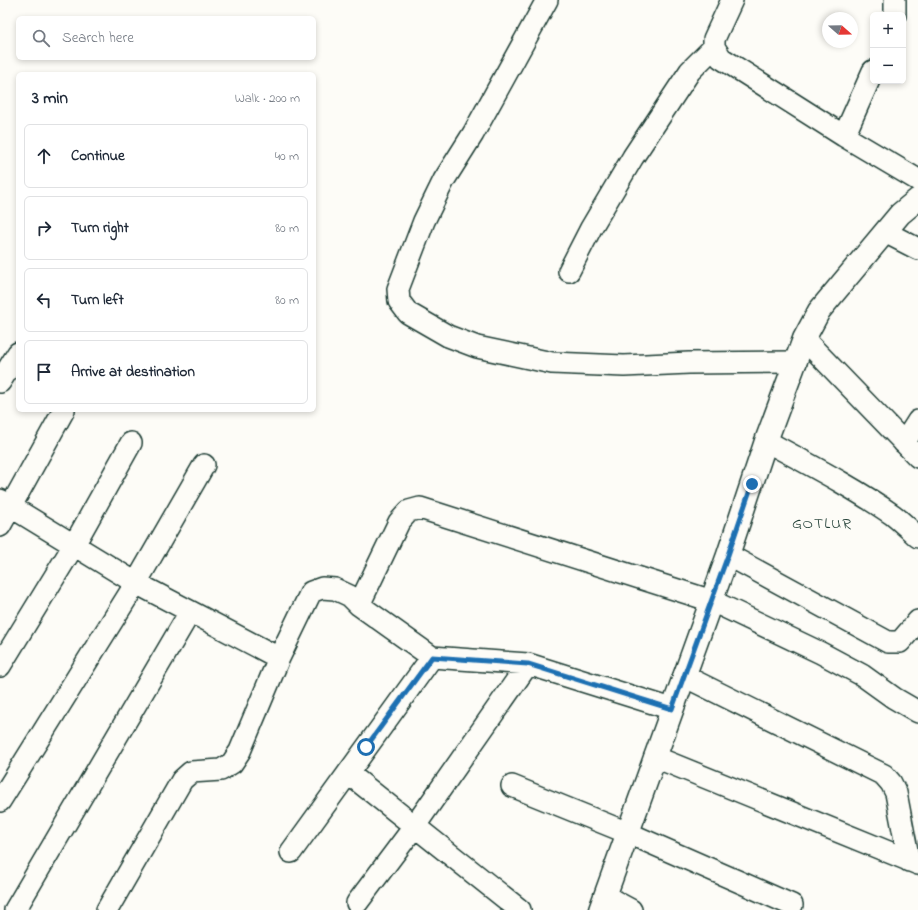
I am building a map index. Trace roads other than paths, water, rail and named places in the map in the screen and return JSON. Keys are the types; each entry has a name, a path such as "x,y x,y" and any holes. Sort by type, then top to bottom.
{"street":[{"path":"547,0 474,134 444,180 424,222 398,289 399,301 408,313 448,336 477,347 552,363 624,366 696,363 796,362"},
{"path":"732,0 714,38 714,47 721,58 844,136 918,180"},
{"path":"895,0 895,12"},
{"path":"569,271 591,228 633,157 690,71 714,47"},
{"path":"844,136 870,78"},
{"path":"631,910 602,903 712,601 766,441 804,339 819,311 900,214 918,199"},
{"path":"885,232 918,249"},
{"path":"804,339 911,450"},
{"path":"0,382 16,356"},
{"path":"0,526 6,504 63,412"},
{"path":"911,450 918,421"},
{"path":"766,441 867,498 893,516 918,537"},
{"path":"0,666 74,545 131,443"},
{"path":"0,801 136,583 204,465"},
{"path":"6,504 136,583 279,658"},
{"path":"359,606 399,522 409,511 420,508 712,601 821,653 862,676 894,698 918,712"},
{"path":"728,555 888,642 900,642 918,621"},
{"path":"107,910 182,780 191,772 221,770 232,763 240,751 279,658 311,592 322,588 335,589 350,596 359,606 432,657 528,664 672,709"},
{"path":"15,910 190,612"},
{"path":"291,852 432,657"},
{"path":"357,903 414,827 528,664"},
{"path":"684,676 884,775 891,783 896,793 913,863"},
{"path":"655,757 913,863"},
{"path":"348,773 520,910"},
{"path":"512,786 628,833 792,905"}],"district":[{"name":"GOTLUR","path":"822,524"}]}
